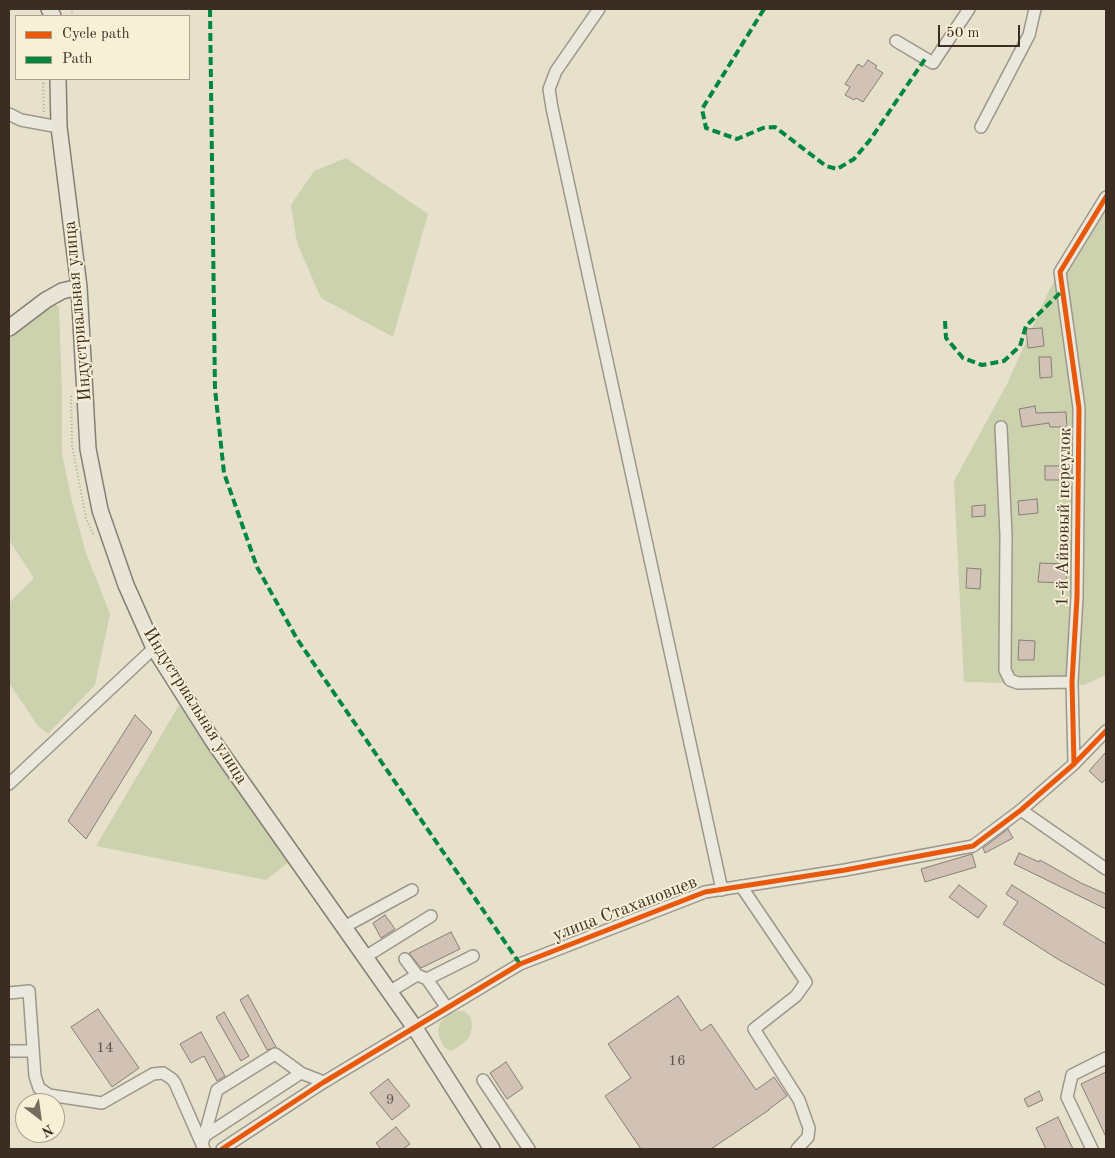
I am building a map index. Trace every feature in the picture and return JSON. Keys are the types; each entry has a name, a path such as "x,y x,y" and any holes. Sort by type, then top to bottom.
{"main road":[{"name":"Индустриальная улица","path":"58,80 60,127 79,287 88,449 100,510 126,586 154,648 213,741 415,1028 492,1149"},
{"path":"9,328 46,300 62,291 79,287"}],"street":[{"path":"599,9 556,71 550,89 552,108 722,890"},
{"path":"896,41 933,63 968,9"},
{"path":"982,127 1029,34 1035,9"},
{"path":"9,114 21,120 60,127"},
{"name":"1-й Айвовый переулок","path":"1074,764 1072,682 1077,597 1079,408 1060,272 1106,197"},
{"path":"1001,427 1006,535 1005,670 1010,680 1018,684 1072,682"},
{"path":"9,784 154,648"},
{"name":"улица Стахановцев","path":"222,1149 324,1082 520,964 705,892 845,870 973,846 1021,810 1074,764 1106,731"},
{"path":"1021,810 1106,869"},
{"path":"741,886 806,982 796,996 754,1029 799,1100 809,1128 808,1137 797,1149"},
{"path":"344,927 412,890"},
{"path":"365,957 431,916"},
{"path":"390,992 474,956"},
{"path":"405,959 447,1008"},
{"path":"9,993 29,991 35,1076 39,1088 49,1095 102,1103 153,1074 163,1073 168,1075 175,1083 204,1143"},
{"path":"9,1052 33,1051"},
{"path":"204,1143 217,1090 276,1054 301,1073 324,1082"},
{"path":"1092,1149 1067,1097 1072,1075 1106,1058"},
{"path":"204,1143 301,1073"},
{"path":"482,1080 529,1149"}],"green space":[{"path":"346,158 428,214 393,337 321,298 297,243 291,205 314,171"},
{"path":"1106,196 1106,675 1084,685 964,682 954,481 1007,384 1051,286"},
{"path":"48,302 59,307 62,453 72,502 86,553 110,614 95,685 48,734 38,726 9,683 9,603 34,578 9,540 9,334"},
{"path":"179,705 289,862 266,880 96,846"},
{"path":"458,1011 464,1011 471,1018 472,1028 469,1037 463,1044 451,1051 444,1047 438,1031 440,1023 446,1016"}],"building":[{"path":"868,60 883,73 863,102 856,98 854,100 845,95 850,87 845,84 858,64 863,67"},
{"path":"1042,328 1044,346 1028,348 1026,329"},
{"path":"1039,357 1051,357 1052,377 1040,378"},
{"path":"1035,406 1036,413 1066,412 1067,427 1050,427 1049,423 1022,427 1019,409"},
{"path":"1045,466 1063,466 1063,480 1045,480"},
{"path":"1037,499 1038,513 1019,515 1018,501"},
{"path":"985,505 985,516 972,517 972,506"},
{"path":"1040,563 1067,564 1066,583 1038,582"},
{"path":"967,568 981,569 980,589 966,588"},
{"path":"1019,640 1035,641 1034,660 1018,660"},
{"path":"135,715 152,732 86,839 68,821"},
{"path":"1106,752 1106,778 1102,783 1089,771"},
{"path":"1008,829 1013,838 985,853 983,848"},
{"path":"1019,853 1039,862 1040,860 1081,883 1106,894 1106,909 1014,864"},
{"path":"972,854 976,867 925,882 921,869"},
{"path":"959,885 987,906 978,918 949,897"},
{"path":"1012,885 1106,944 1106,986 1056,958 1003,924 1018,902 1006,894"},
{"path":"385,915 395,929 381,938 373,923"},
{"path":"451,932 460,949 421,968 409,953"},
{"path":"248,995 276,1047 267,1050 240,1000"},
{"path":"678,996 701,1031 711,1024 756,1090 774,1077 787,1096 711,1149 641,1149 605,1096 631,1078 608,1044"},
{"path":"98,1009 139,1068 112,1087 71,1027"},
{"path":"224,1012 249,1056 241,1061 216,1017"},
{"path":"201,1032 225,1076 217,1081 204,1056 191,1063 180,1044"},
{"path":"506,1062 523,1088 507,1099 490,1073"},
{"path":"1106,1072 1106,1137 1081,1084"},
{"path":"388,1079 410,1106 392,1120 370,1093"},
{"path":"1039,1091 1043,1100 1028,1107 1024,1099"},
{"path":"1058,1117 1073,1149 1046,1149 1036,1128"},
{"path":"396,1127 410,1144 403,1149 381,1149 376,1143"}],"marked path":[{"path":"210,9 215,389 224,473 257,567 297,639 520,964"},
{"path":"764,9 702,109 706,128 737,139 763,128 775,127 826,166 837,169 854,159 870,140 925,59"},
{"path":"945,321 946,338 963,358 982,365 1004,361 1020,346 1026,326 1062,291"}],"cycle path":[{"path":"1074,764 1072,682 1077,597 1079,408 1060,272 1106,197"},
{"path":"222,1149 324,1082 520,964 705,892 845,870 973,846 1021,810 1074,764 1106,731"}]}
